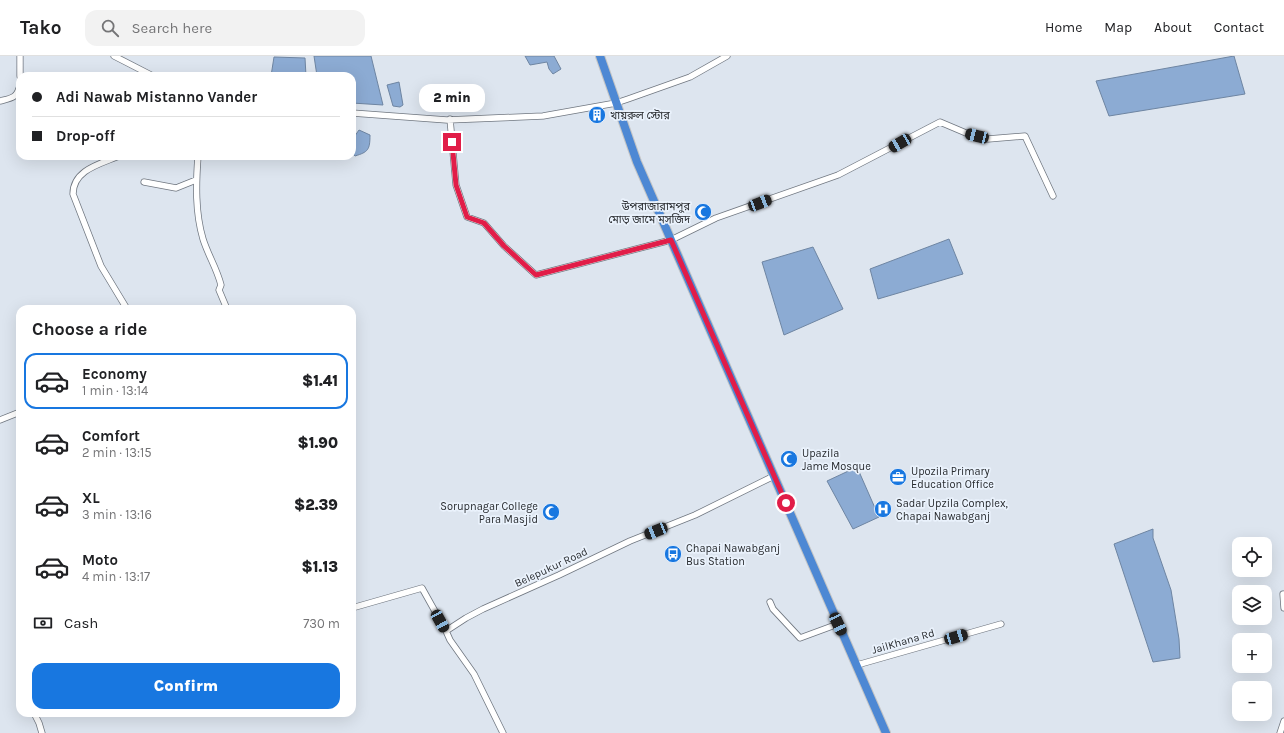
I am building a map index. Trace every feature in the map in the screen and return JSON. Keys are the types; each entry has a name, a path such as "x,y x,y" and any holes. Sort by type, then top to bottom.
{"highway":[{"path":"600,56 637,162 886,733"}],"street":[{"path":"20,56 20,72"},
{"path":"114,56 145,72"},
{"path":"356,113 450,120 543,116 616,103 690,77 727,56"},
{"path":"0,101 16,95"},
{"path":"450,120 456,185 467,217 484,223 504,246 536,275 671,240 716,218 838,175 940,122 966,133 988,139 1025,136 1053,196"},
{"path":"109,160 92,167 82,174 73,186 73,194 101,266 125,305"},
{"path":"198,160 196,180 198,217 203,240 217,272 221,285 219,290 225,305"},
{"path":"144,182 176,188 196,180"},
{"path":"0,420 16,414"},
{"name":"Belepukur Road","path":"446,631 483,609 560,575 630,541 695,515 774,476"},
{"path":"356,607 422,588 450,640 474,674 503,733"},
{"path":"1282,594 1284,608"},
{"path":"770,602 773,608 800,638 838,624"},
{"name":"JailKhana Rd","path":"856,665 1001,624"},
{"path":"36,717 42,733"},
{"path":"1280,733 1284,721"}],"water":[{"path":"314,56 371,56 383,105 356,103 356,72 316,72"},
{"path":"525,56 554,56 561,69 553,74 549,69 547,62 530,65"},
{"path":"1234,56 1245,94 1109,116 1096,81"},
{"path":"274,57 305,58 306,72 272,72"},
{"path":"399,82 403,105 400,107 393,106 387,85"},
{"path":"359,130 370,135 369,147 367,150 356,156 356,134"},
{"path":"949,239 963,274 878,299 870,269"},
{"path":"813,247 843,309 784,335 762,262"},
{"path":"857,467 879,517 853,529 827,481"},
{"path":"1153,529 1153,538 1171,590 1179,639 1180,658 1153,662 1114,544"}],"place":[{"name":"খায়রুল স্টোর","path":"597,115"},
{"name":"উপরাজারামপুর মোড় জামে মসজিদ","path":"703,212"},
{"name":"Upazila Jame Mosque","path":"789,459"},
{"name":"Upozila Primary Education Office","path":"898,477"},
{"name":"Sadar Upzila Complex, Chapai Nawabganj","path":"883,509"},
{"name":"Sorupnagar College Para Masjid","path":"551,512"},
{"name":"Chapai Nawabganj Bus Station","path":"673,554"}],"route":[{"path":"452,142 456,185 467,217 484,223 504,246 536,275 671,240 786,503"}]}
